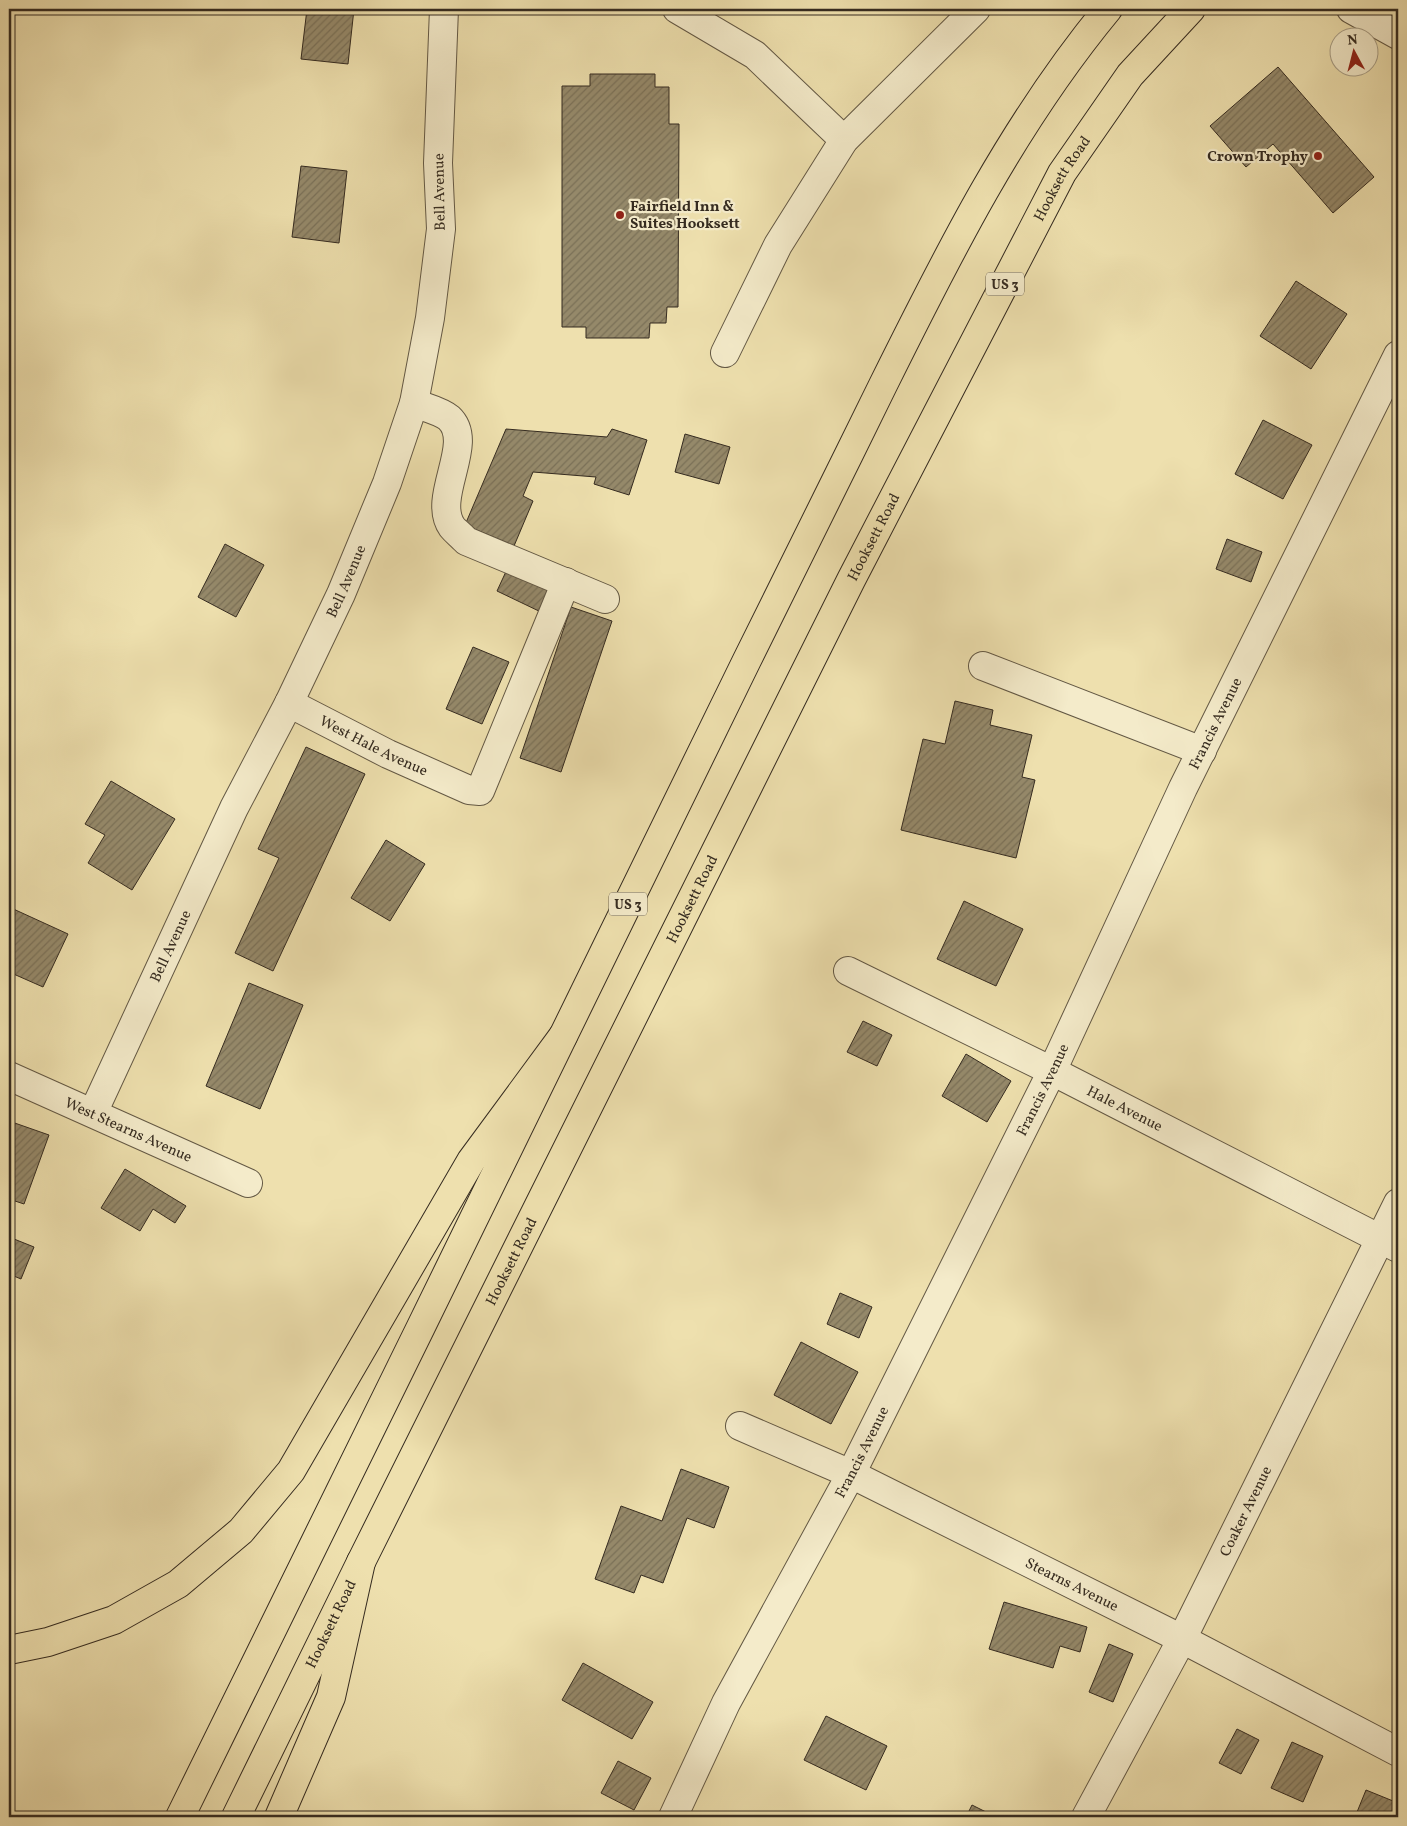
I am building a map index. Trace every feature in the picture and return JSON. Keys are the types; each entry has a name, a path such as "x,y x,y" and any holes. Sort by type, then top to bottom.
{"main road":[{"name":"US 3","path":"180,1817 390,1393 907,336 989,179 1063,65 1108,9"},
{"name":"Hooksett Road","path":"236,1817 361,1562 851,580 1062,173 1130,75 1191,9"},
{"path":"9,1650 48,1642 114,1620 178,1584 241,1531 291,1471 471,1161 563,1036"},
{"path":"279,1817 331,1697 361,1562"}],"street":[{"name":"Bell Avenue","path":"93,1113 234,808 289,703 341,594 387,483 414,403 430,318 441,229 438,163 444,9"},
{"path":"677,9 755,55 844,140"},
{"path":"725,353 778,245 844,140 976,9"},
{"path":"1351,9 1398,35"},
{"name":"Francis Avenue","path":"673,1817 726,1703 851,1474 1052,1071 1202,751 1398,355"},
{"path":"414,403 449,418 458,432 457,451 446,504 452,526 466,541 605,599"},
{"name":"West Hale Avenue","path":"289,703 388,754 461,787 480,791 566,582"},
{"path":"983,666 1202,751"},
{"name":"Hale Avenue","path":"848,971 1052,1071 1389,1244"},
{"name":"West Stearns Avenue","path":"9,1076 248,1183"},
{"name":"Coaker Avenue","path":"1086,1817 1182,1639 1389,1244 1398,1203"},
{"name":"Stearns Avenue","path":"740,1426 851,1474 1182,1639 1398,1752"}],"building":[{"path":"307,9 354,9 348,64 301,59"},
{"path":"1278,67 1374,177 1333,213 1273,144 1246,167 1210,126"},
{"name":"Fairfield Inn & Suites Hooksett","path":"590,74 655,74 655,87 669,87 669,124 679,124 678,307 667,307 666,323 650,323 649,338 586,338 586,327 562,327 562,86 590,86"},
{"path":"301,166 347,171 339,243 292,237"},
{"path":"1296,281 1347,314 1311,369 1260,336"},
{"path":"1263,420 1312,445 1283,499 1235,474"},
{"path":"506,429 607,437 612,429 647,440 629,495 594,484 596,477 533,472 523,496 533,501 514,546 465,525"},
{"path":"685,434 730,447 719,484 675,472"},
{"path":"1227,539 1262,552 1251,582 1216,569"},
{"path":"225,544 264,565 236,617 198,597"},
{"path":"509,565 556,587 543,613 497,591"},
{"path":"571,607 612,621 561,772 520,758"},
{"path":"473,647 509,662 482,724 446,709"},
{"path":"955,701 993,710 990,725 1032,735 1022,777 1035,780 1016,858 901,830 923,739 945,744"},
{"path":"306,747 365,774 273,971 235,953 279,858 258,849"},
{"path":"111,781 175,819 132,890 88,863 105,835 85,824"},
{"path":"386,840 425,864 390,921 351,898"},
{"path":"964,901 1023,929 996,986 937,959"},
{"path":"9,907 68,934 43,987 9,972"},
{"path":"249,983 303,1005 260,1109 206,1086"},
{"path":"863,1021 892,1035 877,1066 847,1052"},
{"path":"966,1054 1011,1081 987,1122 942,1096"},
{"path":"9,1121 49,1135 24,1204 9,1199"},
{"path":"125,1169 186,1206 175,1223 153,1209 140,1231 101,1208"},
{"path":"9,1237 34,1247 21,1279 9,1274"},
{"path":"840,1293 872,1307 859,1338 827,1324"},
{"path":"801,1342 858,1372 831,1424 774,1395"},
{"path":"681,1469 729,1487 714,1528 687,1518 663,1583 641,1575 634,1593 595,1579 621,1506 662,1521"},
{"path":"1004,1602 1087,1627 1080,1652 1060,1646 1053,1668 989,1649"},
{"path":"1109,1644 1133,1654 1113,1702 1089,1692"},
{"path":"583,1663 653,1702 632,1739 562,1700"},
{"path":"826,1716 887,1746 866,1790 804,1760"},
{"path":"1237,1729 1259,1740 1241,1774 1219,1763"},
{"path":"1292,1742 1323,1756 1303,1802 1271,1788"},
{"path":"618,1761 651,1778 634,1810 601,1793"},
{"path":"1366,1790 1398,1803 1398,1817 1355,1817"},
{"path":"972,1805 996,1817 966,1817"}],"place":[{"name":"Crown Trophy","path":"1318,156"},
{"name":"Fairfield Inn & Suites Hooksett","path":"620,215"}]}
